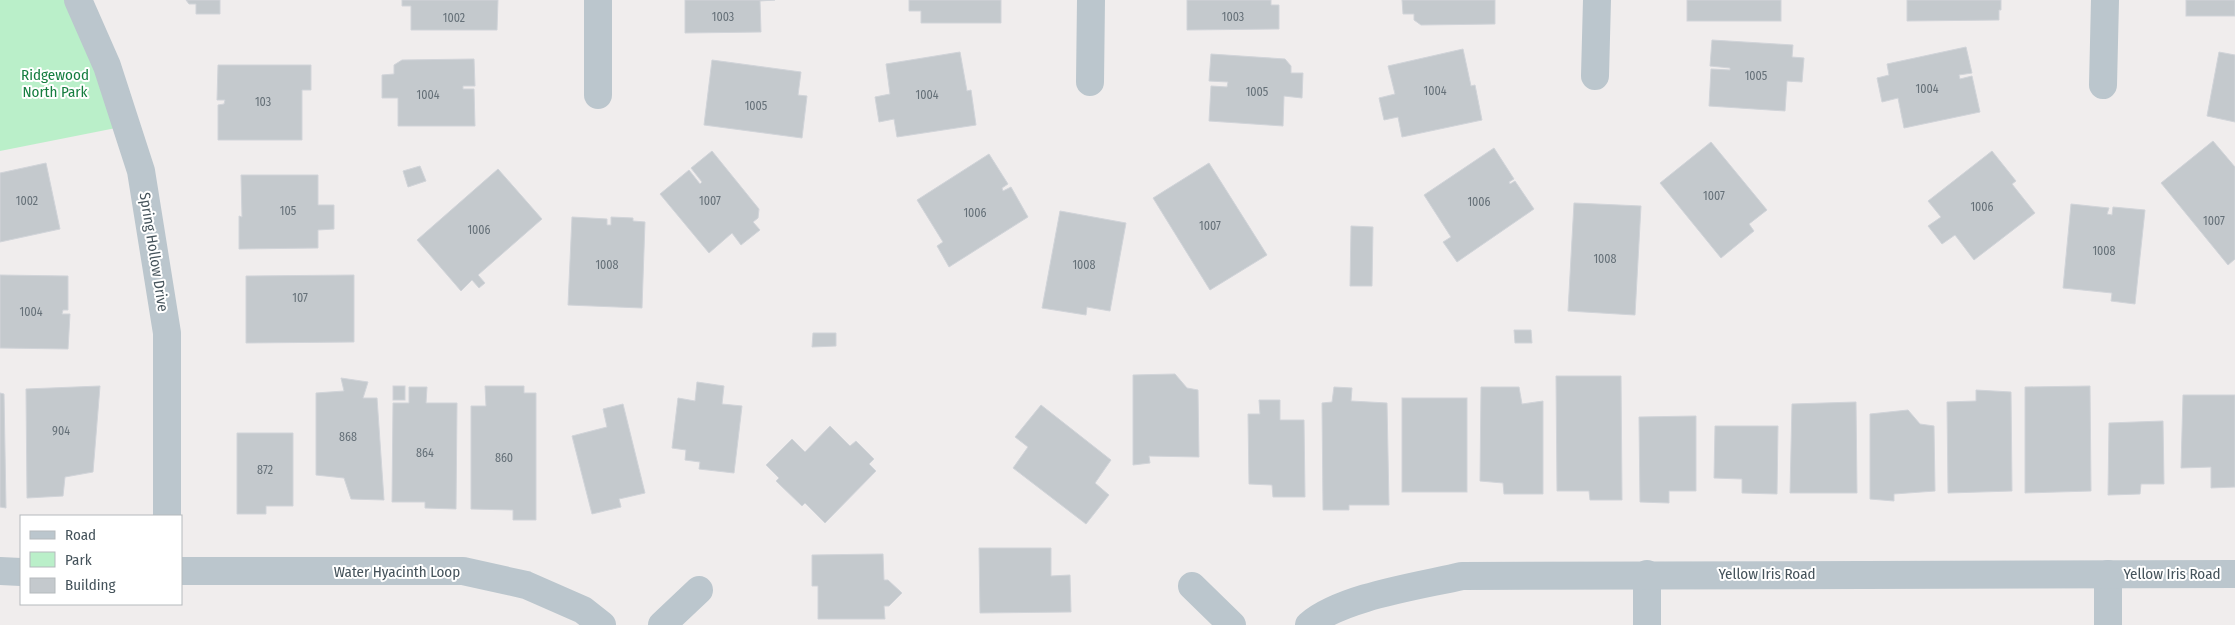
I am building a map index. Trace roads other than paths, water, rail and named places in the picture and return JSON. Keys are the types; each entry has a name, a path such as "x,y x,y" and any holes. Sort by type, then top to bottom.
{"street":[{"name":"Spring Hollow Drive","path":"78,0 108,66 141,171 167,334 167,515"},
{"path":"598,0 598,95"},
{"path":"1090,82 1091,0"},
{"path":"1594,76 1597,0"},
{"path":"2103,85 2105,0"},
{"path":"0,571 20,572"},
{"name":"Water Hyacinth Loop","path":"182,571 463,571 526,585 583,610 602,625"},
{"path":"1646,574 1647,625"},
{"name":"Yellow Iris Road","path":"1309,625 1319,616 1364,599 1462,576 1646,574 2235,574"},
{"path":"2108,574 2108,625"},
{"path":"1192,586 1232,625"},
{"path":"662,625 699,590"}],"park label":[{"name":"Ridgewood North Park","path":"55,84"}]}
